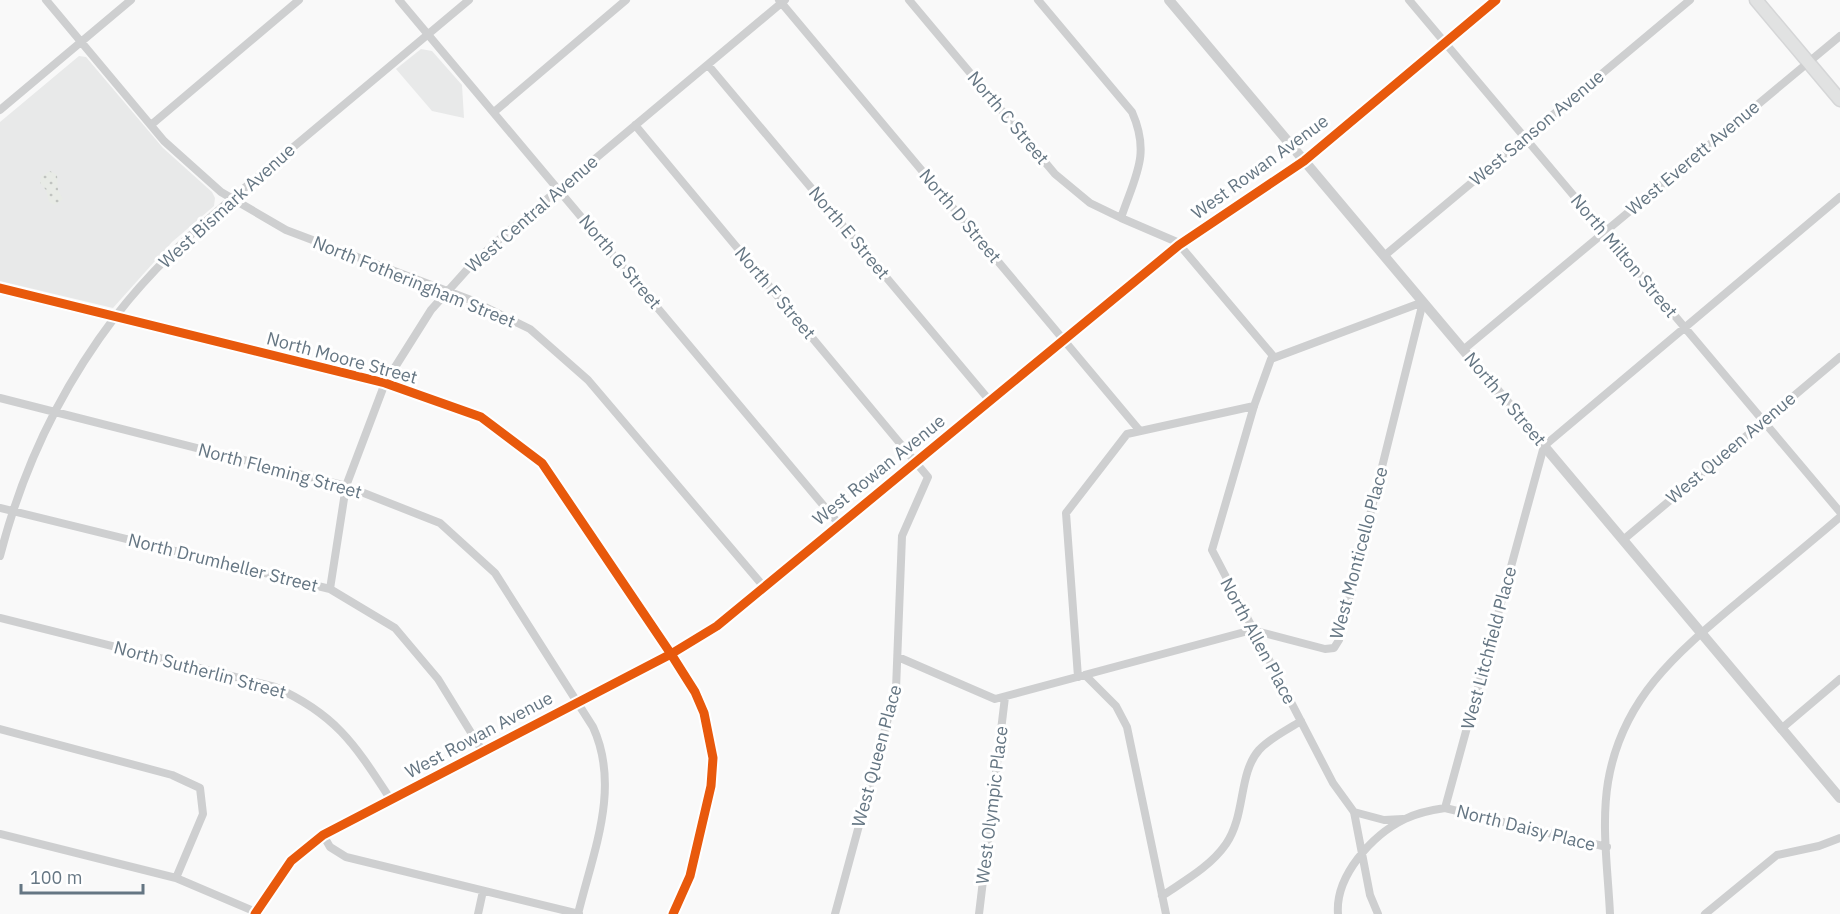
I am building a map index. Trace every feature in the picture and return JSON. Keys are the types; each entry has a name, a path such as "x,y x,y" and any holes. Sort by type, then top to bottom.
{"main road":[{"path":"1756,0 1840,100"}],"street":[{"name":"North Fotheringham Street","path":"46,0 151,125 187,162 221,192 286,230 471,300 530,329 588,380 764,587"},
{"path":"0,110 131,0"},
{"path":"151,125 299,0"},
{"name":"North G Street","path":"399,0 839,524"},
{"name":"West Bismark Avenue","path":"0,556 11,511 55,412 115,316 184,240 469,0"},
{"path":"494,112 627,0"},
{"name":"North C Street","path":"909,0 1055,174 1090,203 1174,240 1179,245"},
{"path":"1038,0 1132,112 1141,132 1142,154 1121,218"},
{"name":"North A Street","path":"1169,0 1840,798"},
{"name":"North Milton Street","path":"1409,0 1840,512"},
{"name":"West Rowan Avenue","path":"256,913 291,861 323,835 671,654 717,626 1179,245 1304,161 1496,0"},
{"name":"West Sanson Avenue","path":"1384,256 1690,0"},
{"name":"West Central Avenue","path":"330,589 346,486 385,383 431,310 473,263 782,1"},
{"name":"North D Street","path":"782,1 1140,431"},
{"name":"West Everett Avenue","path":"1463,350 1840,36"},
{"name":"North E Street","path":"708,65 990,400"},
{"name":"North F Street","path":"635,125 915,461"},
{"path":"1544,446 1840,197"},
{"path":"1179,245 1272,358 1423,302"},
{"name":"North Moore Street","path":"0,288 385,383 481,417 542,463 671,654 695,692 704,713 713,758 711,786 690,876 673,914"},
{"name":"West Monticello Place","path":"1005,697 1252,630 1325,649 1337,645 1423,302"},
{"name":"West Queen Avenue","path":"1623,540 1840,357"},
{"name":"North Allen Place","path":"1272,358 1254,406 1212,550 1333,783 1354,812 1370,895 1378,914"},
{"name":"North Fleming Street","path":"0,398 346,486 440,523 495,573 577,703 601,746 607,786 605,803 578,914"},
{"path":"1166,914 1127,727 1116,706 1082,676 1065,516 1124,436 1254,406"},
{"name":"West Litchfield Place","path":"1445,808 1544,446"},
{"name":"West Queen Place","path":"834,914 896,689 902,536 928,482 926,473 915,461"},
{"name":"North Drumheller Street","path":"0,508 330,589 395,628 438,679 483,752"},
{"path":"1610,914 1607,848 1608,783 1625,727 1656,677 1701,633 1840,517"},
{"name":"North Sutherlin Street","path":"0,618 275,687 322,712 338,726 391,800"},
{"path":"898,657 991,699 1005,697"},
{"path":"1782,729 1840,679"},
{"name":"West Olympic Place","path":"979,914 1005,697"},
{"path":"1162,896 1200,870 1226,844 1240,814 1252,760 1270,741 1301,721"},
{"path":"0,729 172,775 200,788 203,814 176,878"},
{"path":"1354,812 1376,819 1404,819 1445,808"},
{"name":"North Daisy Place","path":"1445,808 1607,848"},
{"path":"1338,914 1342,886 1362,854 1385,832 1404,819"},
{"path":"0,834 176,878 256,913"},
{"path":"323,835 330,848 346,858 578,914"},
{"path":"1705,914 1777,855 1820,846 1840,838"},
{"path":"478,914 483,891"}],"shaded area":[{"path":"421,49 432,51 462,85 464,118 432,111 396,69"},
{"path":"79,56 86,57 163,148 212,192 215,198 214,206 172,242 113,308 0,281 0,122"},
{"path":"50,171 57,175 58,190 63,199 55,205 49,202 46,190 40,183 41,177"}],"cycle path":[{"path":"255,914 291,861 323,835 671,654 717,626 1179,245 1304,161 1496,0"},
{"path":"0,288 385,383 481,417 542,463 671,654 695,692 704,713 713,758 711,786 690,876 673,914"}]}
